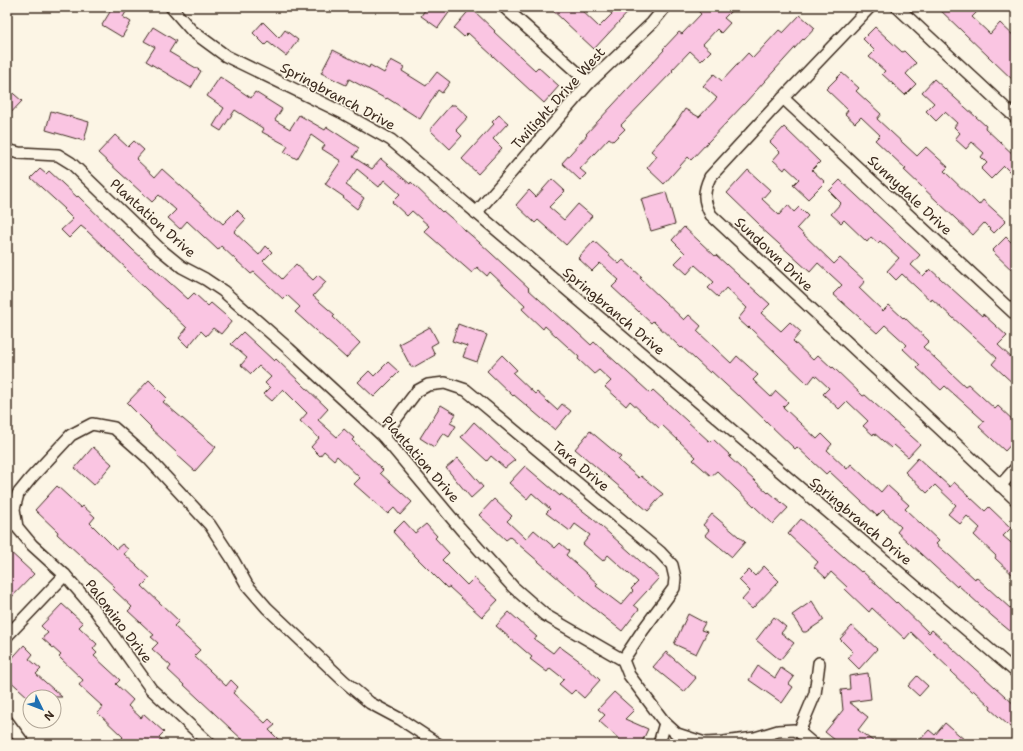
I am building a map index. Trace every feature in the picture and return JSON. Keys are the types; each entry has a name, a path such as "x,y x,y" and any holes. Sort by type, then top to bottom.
{"street":[{"name":"Springbranch Drive","path":"171,7 192,31 226,56 341,112 391,140 1016,672"},
{"path":"504,7 589,83"},
{"name":"Twilight Drive West","path":"476,213 589,83 652,23 665,7"},
{"name":"Sundown Drive","path":"870,7 710,177 704,196 706,206 711,215 1016,500"},
{"path":"897,7 1016,118"},
{"name":"Sunnydale Drive","path":"783,98 1016,315"},
{"name":"Plantation Drive","path":"7,150 19,153 58,155 72,163 160,249 182,267 205,279 223,291 289,349 383,436 460,528 513,587 544,615 623,660"},
{"name":"Tara Drive","path":"383,436 417,391 422,388 428,385 445,383 466,390 660,552 672,566 675,578 674,588 623,660"},
{"name":"Palomino Drive","path":"210,744 151,689 95,610 65,575 32,545 17,527 14,509 18,494 70,435 92,424 114,428 148,458 210,525 233,560 247,586 267,608 344,682 370,703 400,719 438,744"},
{"path":"1000,486 1016,468"},
{"path":"7,636 65,575"},
{"path":"623,660 629,675 665,723 677,734 705,743 755,738 778,731 794,730 799,732 813,744"},
{"path":"799,732 815,694 819,663"},
{"path":"7,721 24,744"},
{"path":"659,744 665,723"}],"building":[{"path":"113,7 129,7 123,17 131,22 122,37 102,25"},
{"path":"427,7 453,7 438,28 421,16"},
{"path":"549,7 578,7 599,27 612,14 604,7 633,7 594,49"},
{"path":"702,7 735,7 724,18 730,23 721,33 717,29 703,44 711,51 701,61 690,51 672,70 673,71 621,125 625,129 613,141 609,138 580,169 586,174 580,180 562,163 587,135 586,134 664,50 663,49 679,32 682,34 701,14 698,11"},
{"path":"937,7 982,7 972,17 990,34 1000,23 1016,38 1016,83"},
{"path":"471,8 495,31 494,32 535,70 538,67 559,86 544,103 468,33 464,37 454,28"},
{"path":"800,15 815,28 804,40 803,39 691,160 688,157 664,184 647,168 657,156 651,151 675,124 685,109 699,117 717,98 703,86 714,74 722,81 748,53 753,58 779,30 783,33"},
{"path":"263,22 279,38 285,30 298,40 286,56 268,42 265,45 253,33"},
{"path":"153,27 176,41 169,52 201,71 191,88 146,61 155,47 144,41"},
{"path":"875,27 916,63 906,74 916,84 905,95 882,74 885,71 869,57 875,51 863,39"},
{"path":"333,50 369,68 370,65 384,73 391,60 404,67 402,71 426,86 437,72 450,82 442,93 438,90 420,119 387,98 386,99 349,79 346,85 321,73"},
{"path":"842,73 859,88 856,91 881,114 877,119 917,156 926,147 948,167 944,171 979,205 983,200 1006,221 994,233 984,223 973,235 904,170 906,169 875,140 880,135 861,117 855,123 845,114 848,110 826,89"},
{"path":"220,77 251,98 255,92 282,109 275,120 290,129 299,115 325,130 327,127 359,148 353,157 372,169 381,159 410,184 411,182 442,212 443,211 479,242 563,321 564,320 591,345 594,342 650,393 653,390 710,442 713,439 731,456 729,457 768,493 769,492 788,508 773,524 717,471 711,476 693,460 696,457 662,425 659,428 630,401 626,406 605,387 611,381 599,370 594,374 578,359 579,357 545,326 543,329 522,309 525,305 490,272 487,276 477,267 472,273 424,231 429,226 412,211 407,216 392,202 400,194 384,180 379,187 357,169 346,185 364,198 357,209 343,198 344,197 325,184 341,161 322,149 325,145 311,135 297,159 284,152 288,146 262,132 264,129 235,110 221,131 213,126 224,108 207,96"},
{"path":"934,79 986,126 985,128 1016,157 1016,178 1004,166 991,179 981,169 987,163 981,157 984,153 972,142 966,149 955,139 960,133 954,127 957,123 945,112 936,121 926,111 934,103 922,92"},
{"path":"7,88 22,101 7,117"},
{"path":"451,105 455,105 468,117 456,130 462,136 450,149 431,131 431,128"},
{"path":"51,111 89,122 84,141 46,130"},
{"path":"499,115 508,123 493,139 502,148 478,174 462,159 494,124 492,122"},
{"path":"784,127 820,162 812,170 825,182 808,199 793,185 799,179 786,167 784,170 773,160 780,152 770,142"},
{"path":"115,135 128,147 134,141 144,150 136,159 155,177 162,169 223,224 237,210 246,219 234,232 259,255 266,246 272,252 263,261 282,279 296,264 313,280 318,275 326,282 313,296 335,315 333,317 360,343 346,358 295,312 300,307 287,295 283,299 254,272 251,274 221,246 218,250 187,221 180,229 168,218 176,210 159,195 152,202 98,153"},
{"path":"40,169 46,174 49,171 77,197 78,196 133,250 188,299 194,293 208,306 211,303 232,321 221,334 213,328 206,336 201,331 188,347 179,338 187,328 86,230 81,226 69,238 61,230 73,219 64,210 65,209 31,178"},
{"path":"748,170 770,190 762,199 779,215 788,205 794,212 799,207 808,216 797,228 834,264 840,258 865,281 859,288 883,311 889,305 903,318 904,317 929,341 923,347 965,386 968,384 995,409 998,406 1016,423 1016,439 1005,451 979,427 984,421 945,386 941,390 917,368 920,365 903,349 907,345 885,325 877,333 833,294 842,285 818,263 810,272 758,225 759,224 727,193"},
{"path":"552,179 565,191 549,207 564,220 578,204 592,216 566,245 538,220 535,223 516,205 529,190 536,197"},
{"path":"840,180 920,255 911,265 923,276 930,269 982,316 983,314 1007,336 998,345 1016,362 1016,386 992,364 997,358 932,299 931,301 902,274 896,280 887,271 899,258 880,241 878,243 871,237 867,242 844,220 841,223 831,214 841,203 829,191"},
{"path":"666,192 675,224 651,231 641,199"},
{"path":"684,227 770,304 761,313 781,331 790,322 801,332 793,341 813,360 818,355 832,368 833,367 863,396 865,395 920,444 908,457 894,445 891,448 874,433 873,435 863,426 868,421 847,401 839,409 823,394 829,388 815,375 808,384 749,327 748,328 738,319 747,308 726,288 718,297 708,288 714,282 695,265 687,274 675,263 685,253 672,240"},
{"path":"1006,237 1016,247 1016,274 992,251"},
{"path":"594,241 619,264 623,260 642,277 640,278 684,320 689,315 701,326 697,331 731,363 737,356 758,375 753,380 771,397 776,391 788,402 783,407 817,439 822,434 832,444 827,450 847,469 851,464 881,492 887,485 909,505 905,509 939,541 936,544 975,579 976,577 1011,609 1016,603 1016,636 958,585 957,587 897,532 901,527 883,510 877,516 829,471 826,474 797,447 795,449 739,395 738,396 711,371 710,373 653,321 651,323 612,287 619,280 600,263 592,271 578,258"},
{"path":"458,324 487,335 477,362 463,357 467,346 452,341"},
{"path":"430,327 438,342 431,346 435,355 414,367 411,367 399,344"},
{"path":"243,332 274,361 276,359 328,409 318,420 337,437 344,429 354,438 352,440 383,470 380,473 412,502 400,515 394,508 388,514 354,484 360,478 337,456 334,460 324,451 320,456 311,447 319,438 300,421 307,413 283,389 272,401 264,394 270,388 265,383 271,377 259,366 251,374 241,365 247,358 231,344"},
{"path":"502,355 517,370 513,373 535,394 537,392 557,410 562,404 571,411 555,430 514,395 513,396 487,371"},
{"path":"388,362 399,372 374,397 358,382 369,371 374,376"},
{"path":"149,380 167,398 163,402 216,447 195,471 150,428 151,427 127,403"},
{"path":"441,405 456,414 450,423 456,426 449,437 443,433 434,447 420,438"},
{"path":"474,422 515,460 505,468 491,456 487,461 461,437"},
{"path":"590,431 621,457 618,460 639,478 641,476 663,494 648,511 575,449"},
{"path":"93,447 112,464 94,485 75,468"},
{"path":"458,458 483,487 471,498 446,468"},
{"path":"918,458 950,487 954,482 985,511 989,507 1011,528 1003,536 1016,547 1016,578 974,535 980,528 967,516 960,524 948,514 956,505 935,485 927,493 905,472"},
{"path":"525,466 560,496 561,494 592,518 659,578 634,605 639,609 622,631 583,600 510,537 506,540 479,515 494,499 512,516 507,521 526,539 534,530 555,548 560,543 569,551 566,555 598,584 596,586 621,605 633,591 631,589 638,582 608,555 603,561 583,544 590,535 575,524 570,531 546,513 550,509 532,493 527,499 509,483"},
{"path":"57,486 81,508 83,506 95,517 90,523 116,549 122,544 128,549 124,554 150,578 142,586 179,621 174,626 200,650 194,656 226,686 231,680 238,687 233,693 265,723 269,719 275,725 269,730 283,744 247,744 168,670 171,666 152,649 158,643 151,637 154,635 128,611 132,607 113,589 115,587 57,534 58,532 35,510"},
{"path":"712,514 745,542 732,557 705,535 709,530 703,525"},
{"path":"801,519 861,572 862,571 896,603 897,602 929,633 932,630 1016,706 1016,732 990,709 991,707 973,690 972,692 951,672 952,671 911,632 905,639 872,608 869,612 845,589 847,587 831,572 826,578 814,567 818,562 788,534"},
{"path":"404,521 415,533 426,524 437,536 435,538 449,553 442,560 467,585 474,578 498,600 482,617 449,587 447,588 393,532"},
{"path":"7,549 34,574 7,602"},
{"path":"764,566 779,581 752,609 742,600 750,591 739,580 749,570 755,576"},
{"path":"812,601 824,620 806,632 803,632 792,615"},
{"path":"62,604 83,623 79,627 97,644 93,649 97,653 94,656 120,680 116,684 133,700 128,706 141,718 144,714 164,732 159,737 166,744 129,744 98,713 103,707 79,685 83,680 59,657 61,655 42,638 48,633 41,626"},
{"path":"509,612 537,637 534,639 553,653 559,646 581,662 600,680 584,698 575,690 571,694 559,684 564,679 550,668 547,672 530,659 532,657 496,626"},
{"path":"688,614 705,623 701,630 707,632 696,654 674,644"},
{"path":"774,617 786,627 781,633 794,643 780,660 756,640"},
{"path":"852,626 877,649 859,669 848,658 853,652 840,639"},
{"path":"24,645 33,654 29,659 41,669 36,674 53,689 22,689 22,692 7,678 7,664"},
{"path":"666,652 696,678 684,692 653,667"},
{"path":"758,666 775,678 781,668 794,677 789,684 793,687 782,703 749,680"},
{"path":"868,673 871,699 849,702 868,717 858,730 877,744 840,744 825,732 843,710 841,690 850,689 849,676"},
{"path":"917,676 928,686 919,696 908,686"},
{"path":"614,692 634,710 625,719 648,729 641,744 618,744 620,740 599,721 605,715 598,709"},
{"path":"945,723 965,740 962,744 916,744 929,730 935,735"}]}
